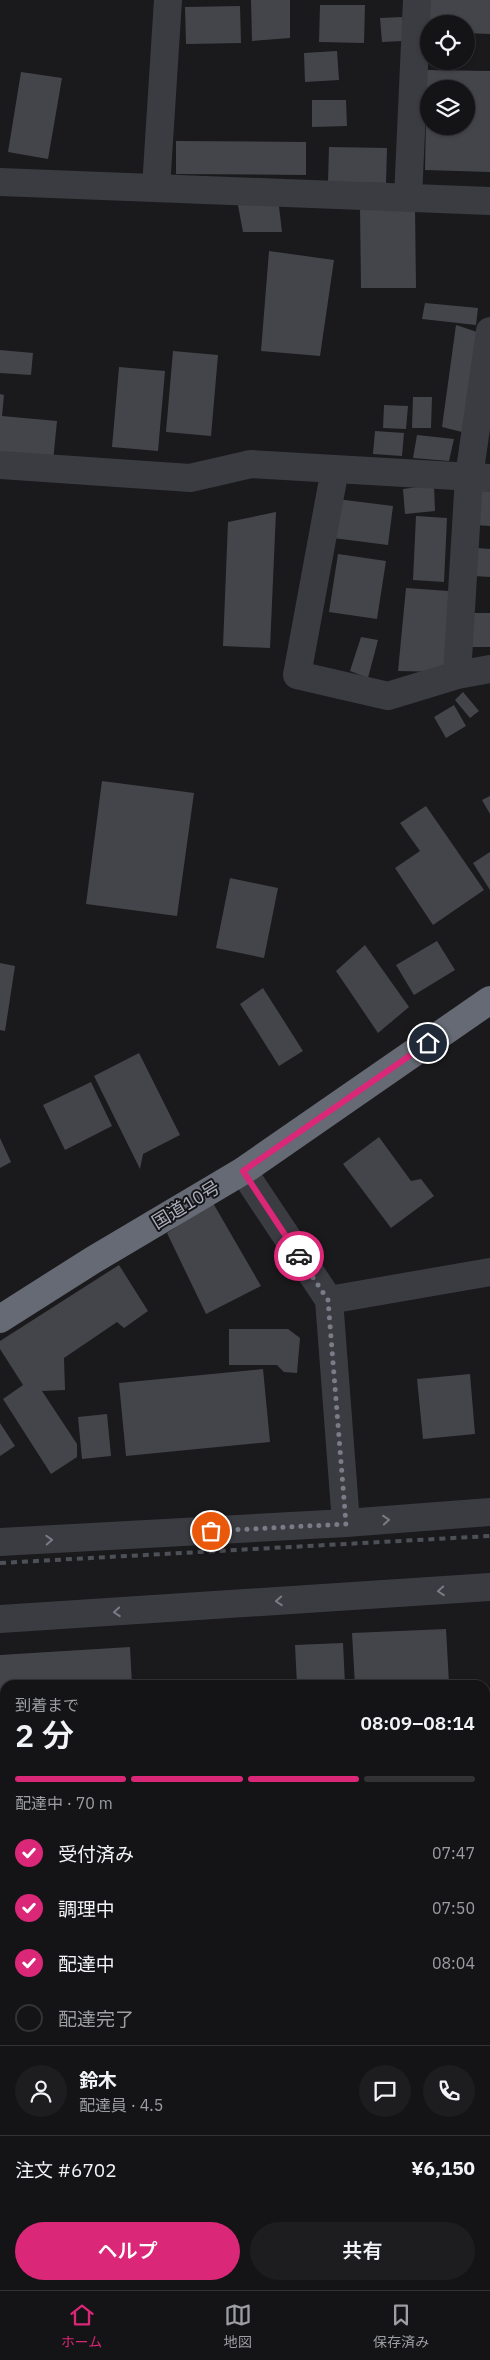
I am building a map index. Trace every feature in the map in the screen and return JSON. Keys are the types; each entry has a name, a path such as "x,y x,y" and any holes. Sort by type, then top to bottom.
{"highway":[{"name":"国道10号","path":"0,1319 93,1260 243,1171 490,1000"}],"street":[{"path":"156,188 168,0"},
{"path":"408,198 417,0"},
{"path":"0,182 490,201"},
{"path":"457,675 480,478 490,331"},
{"path":"0,465 190,478 251,464 480,478"},
{"path":"335,469 298,675 388,696 457,675 490,669"},
{"path":"243,1171 328,1300 346,1524"},
{"path":"328,1300 490,1272"},
{"path":"0,1542 346,1524 490,1512"},
{"path":"0,1619 490,1588"}],"building":[{"path":"251,0 290,0 290,38 252,41"},
{"path":"428,0 490,0 490,34 475,33 475,15 427,15"},
{"path":"320,5 365,5 364,43 319,42"},
{"path":"240,6 241,43 186,44 185,7"},
{"path":"402,17 403,41 382,42 380,18"},
{"path":"337,51 339,80 305,82 304,53"},
{"path":"427,70 490,71 490,172 425,170 426,135 475,135 475,80 427,80"},
{"path":"21,72 62,78 48,159 8,152"},
{"path":"312,100 346,100 347,126 312,127"},
{"path":"176,141 306,142 306,175 176,174"},
{"path":"329,147 387,148 386,183 328,182"},
{"path":"278,198 282,232 243,232 237,200"},
{"path":"360,207 415,207 416,288 361,288"},
{"path":"269,251 334,260 320,356 261,351"},
{"path":"425,303 478,308 476,325 422,319"},
{"path":"456,325 480,333 466,433 442,427"},
{"path":"0,350 33,353 31,375 0,373"},
{"path":"173,351 218,355 211,436 166,432"},
{"path":"119,367 165,371 158,451 112,447"},
{"path":"0,394 4,395 2,416 57,421 53,461 0,456"},
{"path":"413,397 432,397 431,428 412,428"},
{"path":"384,405 408,406 406,429 383,428"},
{"path":"375,431 404,433 402,456 373,454"},
{"path":"417,435 454,439 449,461 413,458"},
{"path":"479,484 490,485 490,526 475,525"},
{"path":"434,485 435,511 405,514 403,489"},
{"path":"337,499 393,506 388,545 333,538"},
{"path":"276,512 270,648 223,646 228,522"},
{"path":"416,516 447,518 444,582 413,580"},
{"path":"477,548 490,549 490,577 474,576"},
{"path":"338,554 386,561 377,619 329,612"},
{"path":"406,588 449,591 446,672 398,671"},
{"path":"469,613 490,613 490,647 469,647"},
{"path":"361,637 378,640 368,678 350,671"},
{"path":"463,692 479,711 470,718 455,700"},
{"path":"454,705 466,726 446,738 434,717"},
{"path":"102,781 194,793 177,916 86,904"},
{"path":"490,796 490,814 482,800"},
{"path":"426,806 484,890 433,925 395,868 420,851 400,823"},
{"path":"490,852 490,890 473,863"},
{"path":"230,878 278,888 264,958 216,948"},
{"path":"437,941 455,970 414,995 396,965"},
{"path":"365,945 409,1007 378,1033 336,971"},
{"path":"0,963 15,966 5,1031 0,1030"},
{"path":"263,988 303,1051 279,1066 240,1004"},
{"path":"139,1053 180,1135 143,1154 140,1169 94,1076"},
{"path":"91,1082 112,1126 65,1150 43,1105"},
{"path":"379,1137 411,1181 421,1179 434,1196 391,1228 343,1164"},
{"path":"0,1138 11,1162 0,1168"},
{"path":"213,1203 261,1286 206,1314 167,1233"},
{"path":"119,1265 148,1311 124,1328 117,1322 64,1358 65,1390 42,1391 77,1444 77,1457 51,1474 3,1399 23,1385 0,1349 0,1341"},
{"path":"229,1329 288,1329 300,1338 297,1373 284,1372 277,1365 229,1365"},
{"path":"263,1369 270,1442 126,1456 119,1383"},
{"path":"470,1374 475,1434 423,1439 417,1379"},
{"path":"107,1414 111,1456 82,1459 78,1417"},
{"path":"0,1423 15,1446 0,1456"},
{"path":"446,1629 449,1680 355,1680 352,1633"},
{"path":"343,1643 345,1680 297,1680 295,1645"},
{"path":"130,1647 132,1680 0,1680 0,1655"}],"railway":[{"path":"0,1563 490,1536"}],"way so far":[{"path":"211,1531 346,1524 328,1300 299,1256"}],"route":[{"path":"299,1256 243,1171 428,1043"}]}
